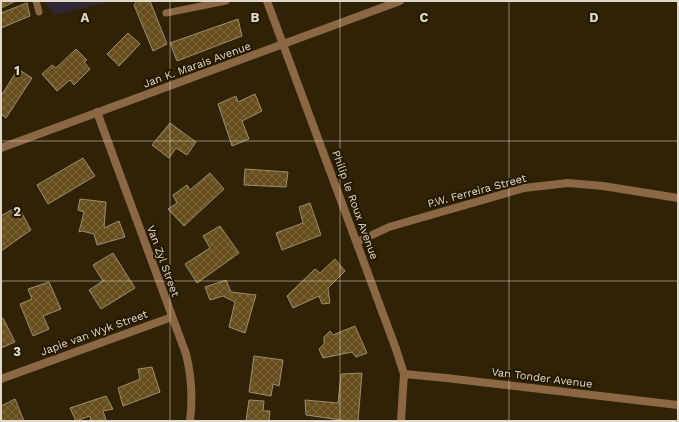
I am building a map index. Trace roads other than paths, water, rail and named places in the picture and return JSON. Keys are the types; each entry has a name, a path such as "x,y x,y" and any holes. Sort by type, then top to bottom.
{"street":[{"name":"Philip le Roux Avenue","path":"267,1 357,242 404,374 401,421"},
{"name":"Jan K. Marais Avenue","path":"1,148 400,1"},
{"name":"Van Zyl Street","path":"97,112 186,354 191,374 192,391 190,421"},
{"name":"P.W. Ferreira Street","path":"357,242 389,227 524,188 568,183 596,185 678,198"},
{"name":"Japie van Wyk Street","path":"1,379 172,317"},
{"name":"Van Tonder Avenue","path":"404,374 678,405"}],"lane":[{"path":"36,1 39,12"},
{"path":"166,13 226,1"}]}
